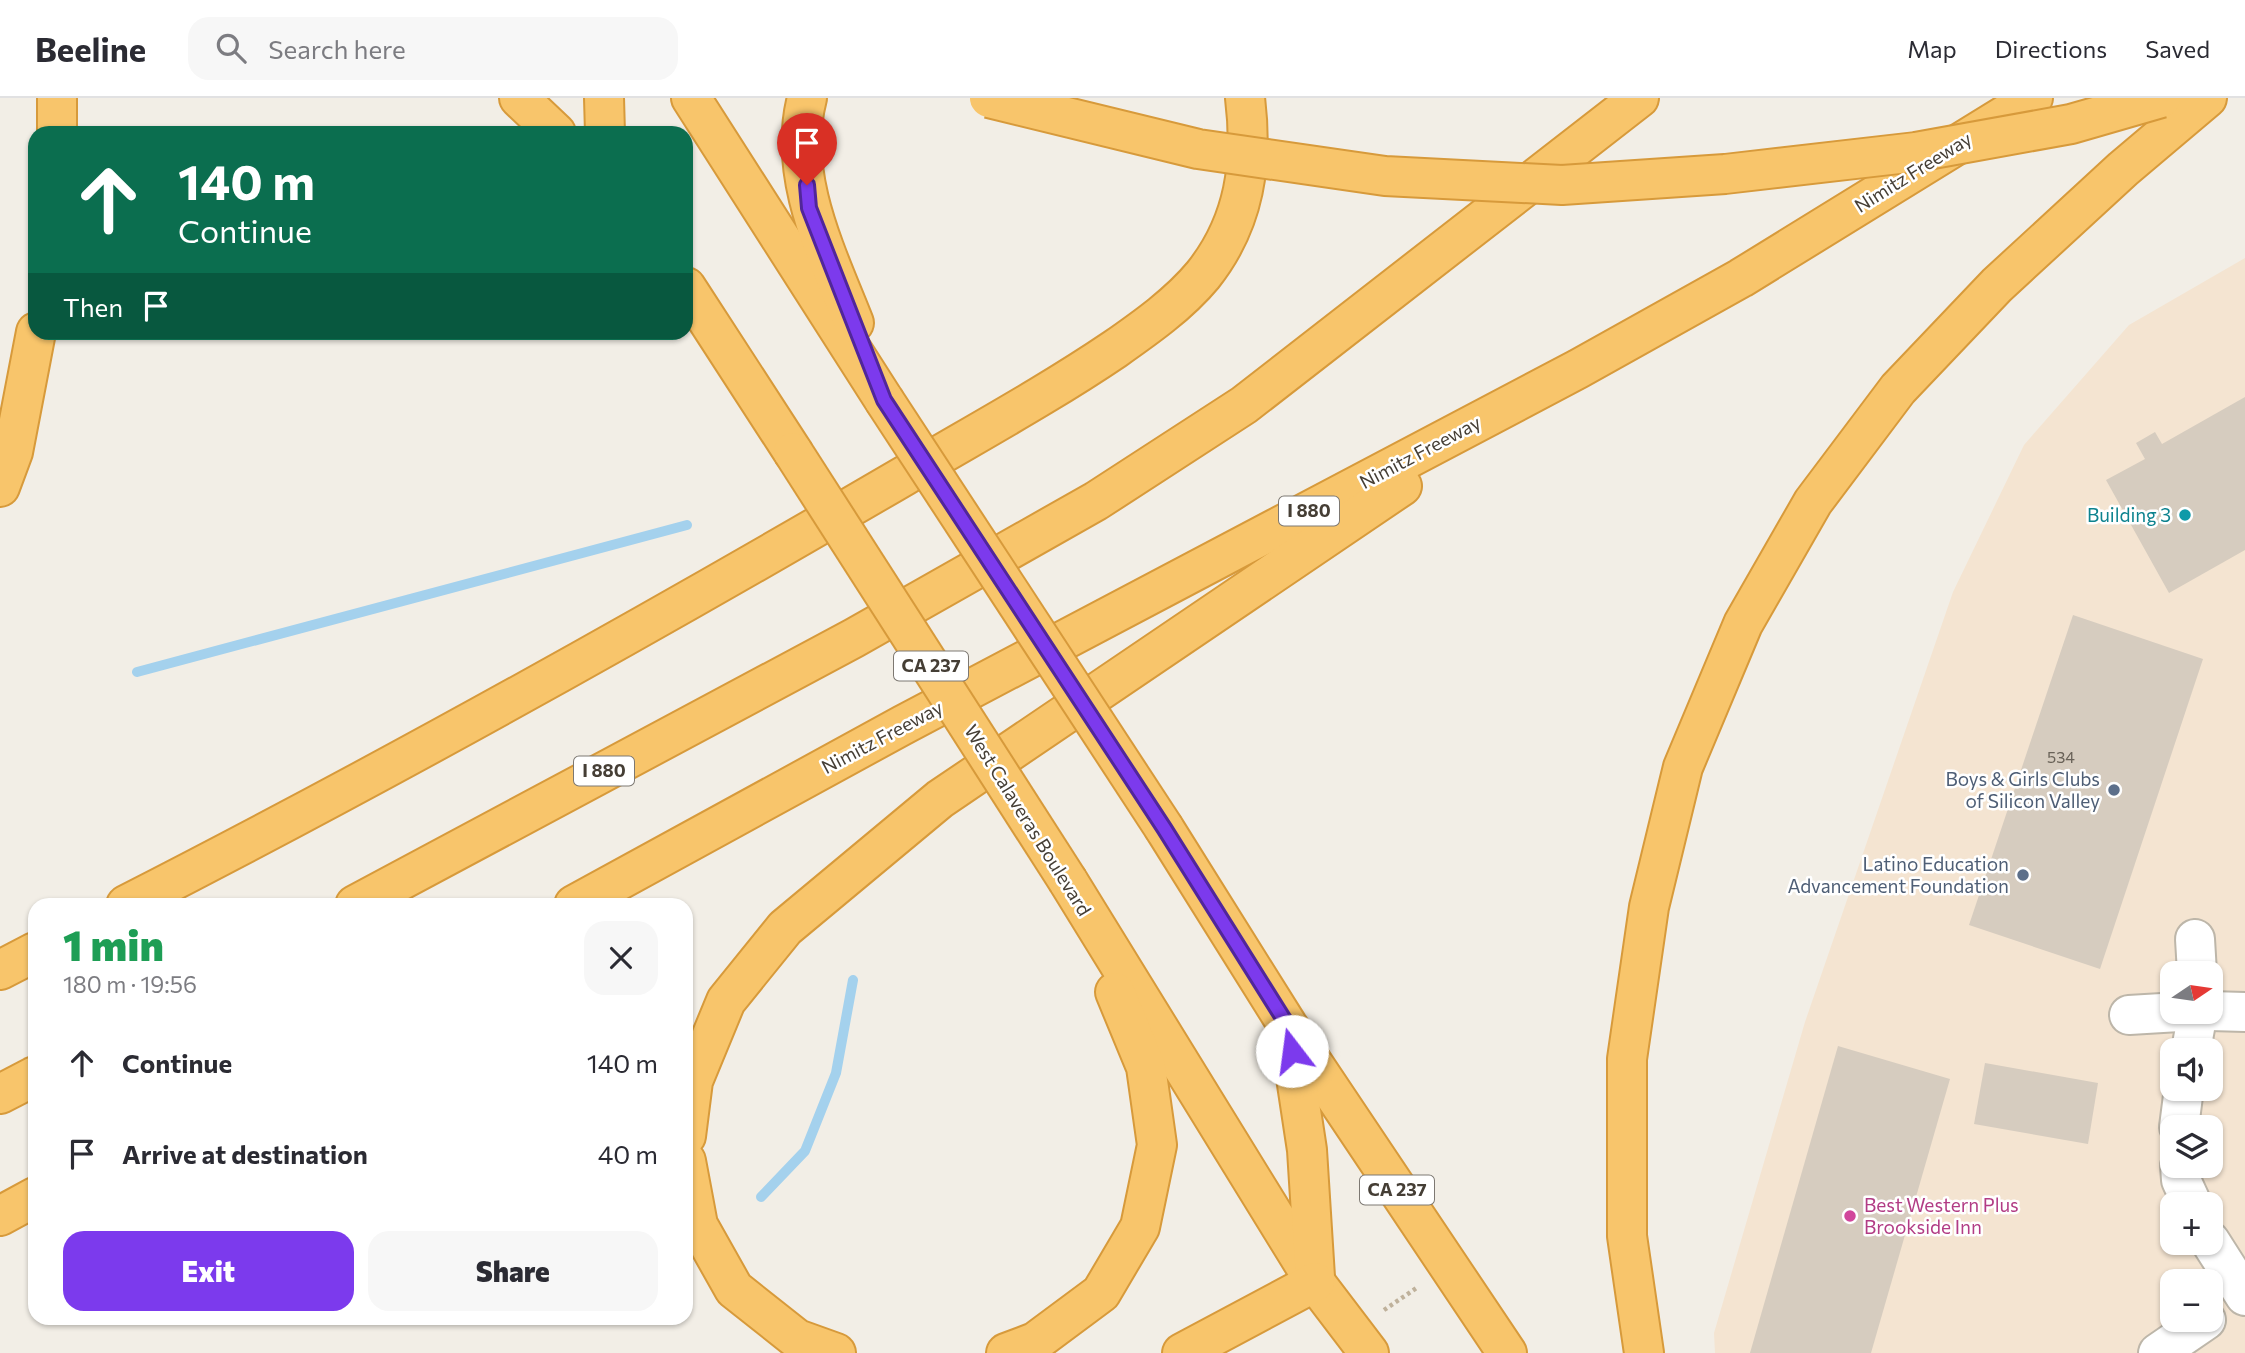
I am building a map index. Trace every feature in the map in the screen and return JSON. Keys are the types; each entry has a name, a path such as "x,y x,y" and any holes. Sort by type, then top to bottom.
{"highway":[{"path":"57,98 57,126"},
{"path":"519,98 549,126"},
{"path":"604,98 605,126"},
{"name":"CA 237","path":"691,98 884,400 1164,828 1288,1026 1507,1353"},
{"path":"807,98 800,125 809,208 884,400"},
{"path":"989,98 1198,149 1385,176 1562,184 1725,174 1916,152 2071,124 2161,98"},
{"path":"140,898 268,832 720,583 1079,373 1153,323 1203,275 1238,215 1250,142 1245,98"},
{"name":"I 880","path":"368,898 854,638 1096,501 1244,405 1640,98"},
{"name":"Nimitz Freeway","path":"587,898 903,725 1578,369 1741,278 2033,98"},
{"path":"1644,1353 1627,1236 1627,1059 1649,907 1683,767 1743,624 1813,502 1898,389 2007,276 2123,169 2207,98"},
{"name":"West Calaveras Boulevard","path":"693,298 1068,881 1315,1282 1369,1353"},
{"path":"0,487 13,452 34,340"},
{"path":"693,1088 726,1001 785,928 940,799 1185,631 1578,369"},
{"path":"1006,1353 1035,1342 1101,1293 1140,1227 1157,1145 1146,1067 1068,881"},
{"path":"0,970 28,956"},
{"path":"1182,1353 1315,1282 1307,1150 1288,1026"},
{"path":"0,1094 28,1080"},
{"path":"693,1198 698,1225 734,1289 797,1339 836,1353"},
{"path":"0,1216 28,1201"}],"street":[{"path":"2223,1011 2245,1012"},
{"path":"2129,1015 2160,1013"},
{"path":"2219,1255 2244,1295 2223,1308"},
{"path":"2158,1353 2189,1332"}],"path":[{"path":"1384,1310 1418,1287"}],"shaded area":[{"path":"2245,258 2245,1353 1715,1353 1714,1333 1805,1022 1953,592 2024,445 2129,325"}],"building":[{"name":"Building 3","path":"2245,397 2245,550 2169,593 2106,480 2145,459 2136,443 2155,432 2162,444"},
{"path":"2073,615 2203,659 2100,969 1969,925"},
{"name":"Best Western Plus Brookside Inn","path":"1838,1046 1950,1079 1871,1353 1750,1353"},
{"path":"1985,1063 2098,1083 2088,1144 1974,1124"}],"waterway":[{"path":"137,672 687,525"},
{"path":"761,1197 805,1151 836,1073 853,980"}],"place":[{"name":"Building 3","path":"2185,515"},
{"name":"Boys & Girls Clubs of Silicon Valley","path":"2114,790"},
{"name":"Latino Education Advancement Foundation","path":"2023,875"},
{"name":"Best Western Plus Brookside Inn","path":"1850,1216"}],"route":[{"path":"807,185 809,208 884,400 1164,828 1288,1026 1292,1051"}]}
